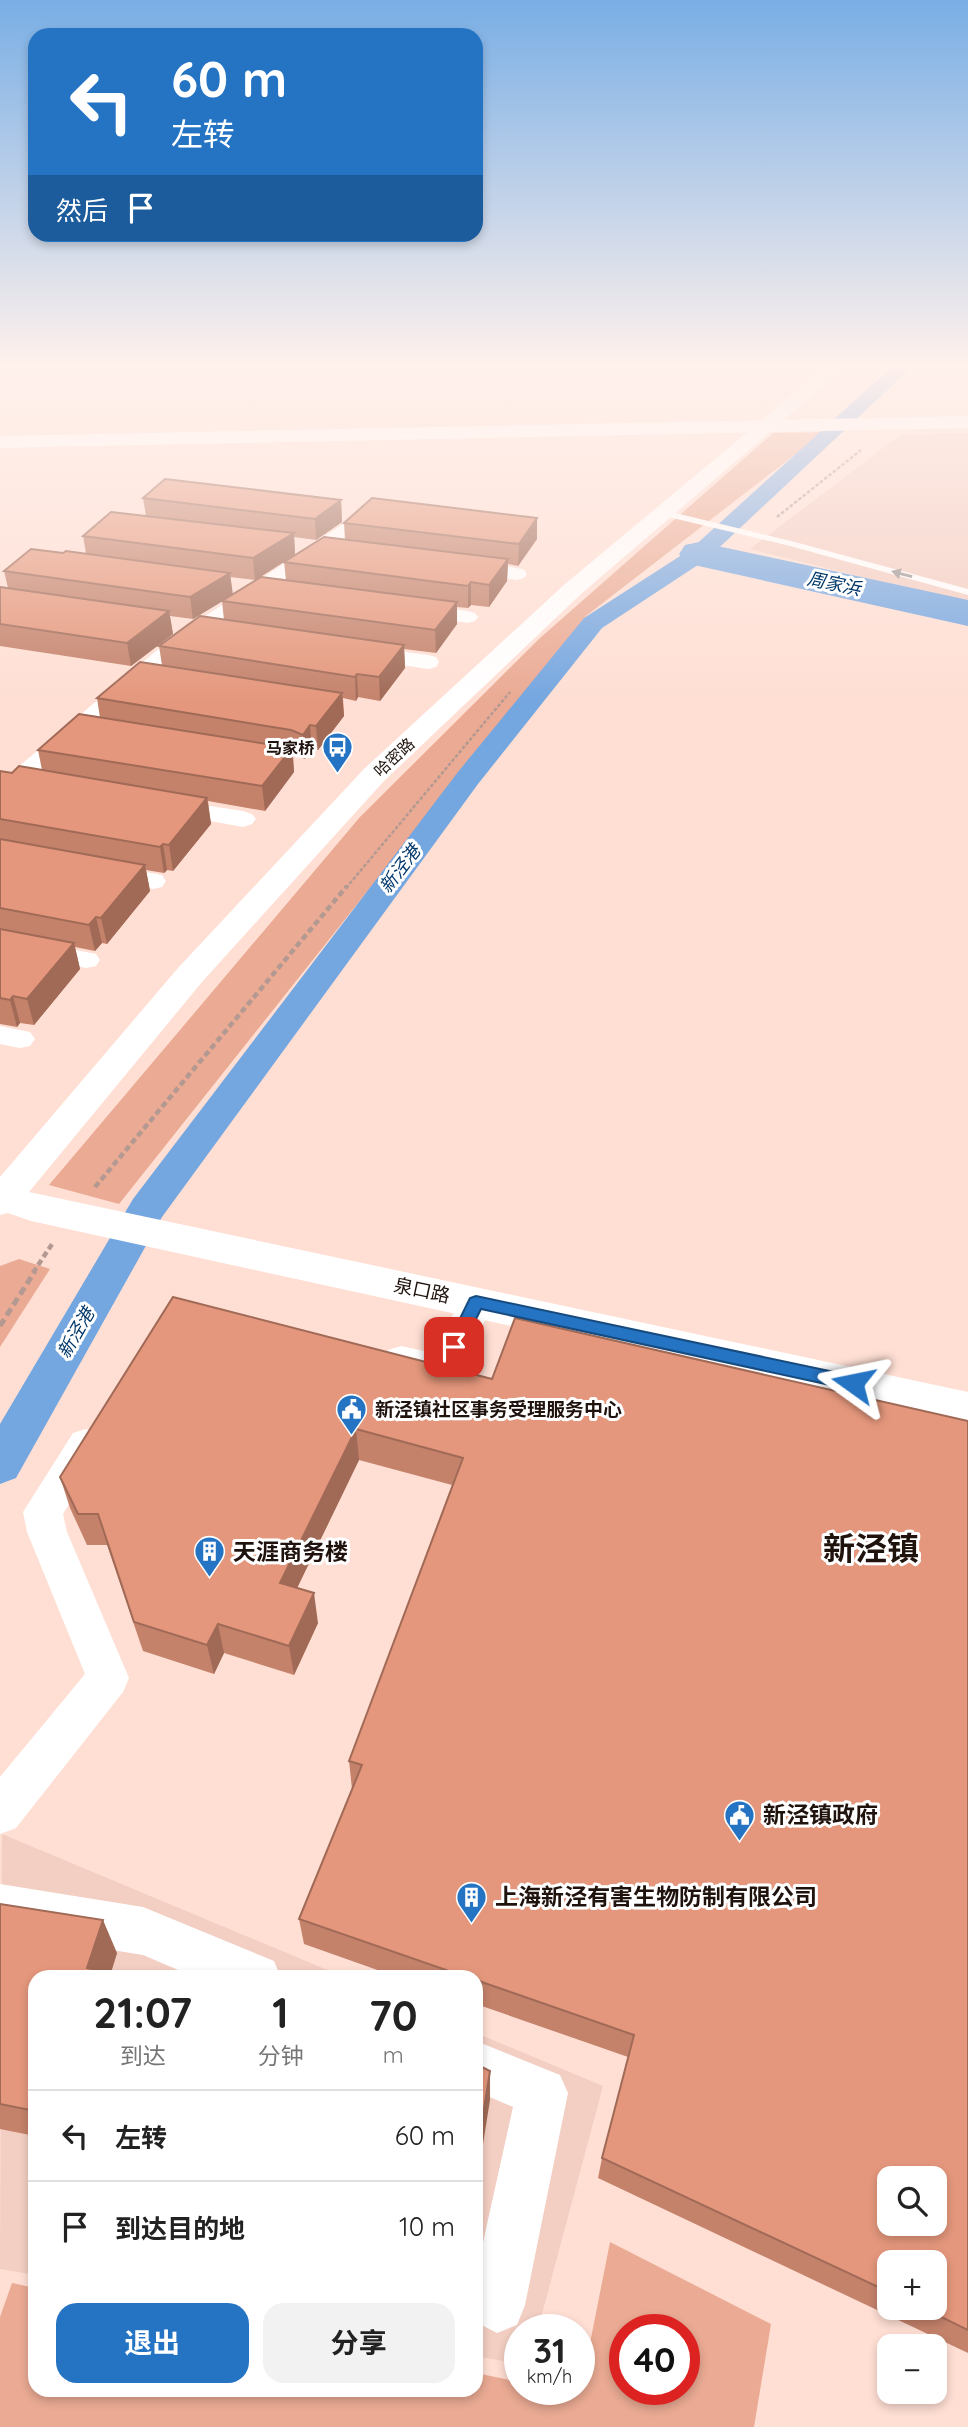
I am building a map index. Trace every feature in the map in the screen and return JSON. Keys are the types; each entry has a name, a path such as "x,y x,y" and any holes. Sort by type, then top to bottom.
{"street":[{"name":"哈密路","path":"9,1201 190,975 374,775 573,589 705,477"},
{"path":"9,780 199,629 323,550 356,524"},
{"path":"297,546 351,553"},
{"path":"448,566 517,574"},
{"path":"222,584 289,593"},
{"path":"399,608 468,617"},
{"path":"172,625 226,633"},
{"path":"334,648 428,662"},
{"path":"138,675 166,679"},
{"path":"77,727 104,732"},
{"path":"9,780 44,785"},
{"path":"137,801 243,819"},
{"path":"77,867 153,881"},
{"path":"0,943 86,960"},
{"name":"泉口路","path":"9,1201 968,1409"},
{"path":"361,1352 443,1369 476,1302"},
{"path":"0,1812 108,1678 47,1532 43,1512 102,1418"},
{"path":"0,1908 143,1931 238,1970"},
{"path":"483,2069 542,2093 497,2305"}],"lane":[{"path":"663,513 968,592"}],"path":[{"path":"767,524 826,477"},
{"path":"0,1326 71,1216 516,686"}],"shaded area":[{"path":"723,477 765,477 586,616 119,1204 49,1185 360,817 540,638"},
{"path":"844,477 968,477 968,603 750,549"},
{"path":"19,1259 50,1269 0,1347 0,1266"},
{"path":"2,1834 327,1970 28,1970 28,2274 0,2269"},
{"path":"483,2036 603,2086 542,2314 504,2314 504,2361 483,2357"},
{"path":"610,2242 771,2324 754,2427 0,2427 0,2317 12,2283 28,2286 28,2397 483,2397 483,2374 504,2379 504,2405 595,2405 595,2318"}],"building":[{"path":"165,479 341,500 315,519 143,498"},
{"path":"372,498 537,518 519,544 344,523"},
{"path":"111,512 294,533 253,558 83,536"},
{"path":"324,537 508,559 489,585 471,582 468,586 284,562"},
{"path":"31,549 63,553 66,551 230,573 190,597 4,571"},
{"path":"261,577 457,602 435,630 222,601"},
{"path":"0,587 169,611 127,643 0,624"},
{"path":"200,616 404,645 379,677 357,674 355,677 159,646"},
{"path":"140,662 342,693 316,726 310,725 303,735 291,730 97,698"},
{"path":"79,714 292,748 262,786 38,750"},
{"path":"19,766 207,798 169,845 163,844 160,847 0,819 0,771 12,773"},
{"path":"0,839 145,865 101,918 96,917 89,925 0,908"},
{"path":"0,929 74,943 27,999 13,996 10,1000 0,998"},
{"name":"新泾镇政府","path":"173,1297 492,1379 515,1318 968,1421 968,2330 947,2320 947,2250 877,2250 877,2286 602,2158 634,2035 483,1982 483,1970 446,1970 299,1919 362,1765 349,1761 463,1458 356,1429 280,1583 314,1593 289,1646 218,1624 207,1645 134,1622 98,1514 78,1514 60,1477"},
{"path":"0,1904 103,1920 87,1968 97,1970 28,1970 28,2110 0,2104"},
{"path":"483,2068 490,2071 483,2115"}],"waterway":[{"name":"新泾港","path":"0,1465 147,1209 468,778 593,623 699,554 783,477"},
{"name":"周家浜","path":"699,554 968,613"}],"place":[{"name":"马家桥","path":"337,775"},
{"name":"新泾镇社区事务受理服务中心","path":"352,1436"},
{"name":"天涯商务楼","path":"210,1579"},
{"name":"新泾镇政府","path":"740,1842"},
{"name":"上海新泾有害生物防制有限公司","path":"472,1924"}],"district":[{"name":"新泾镇","path":"871,1549"}],"route":[{"path":"454,1347 476,1302 853,1383"}]}
